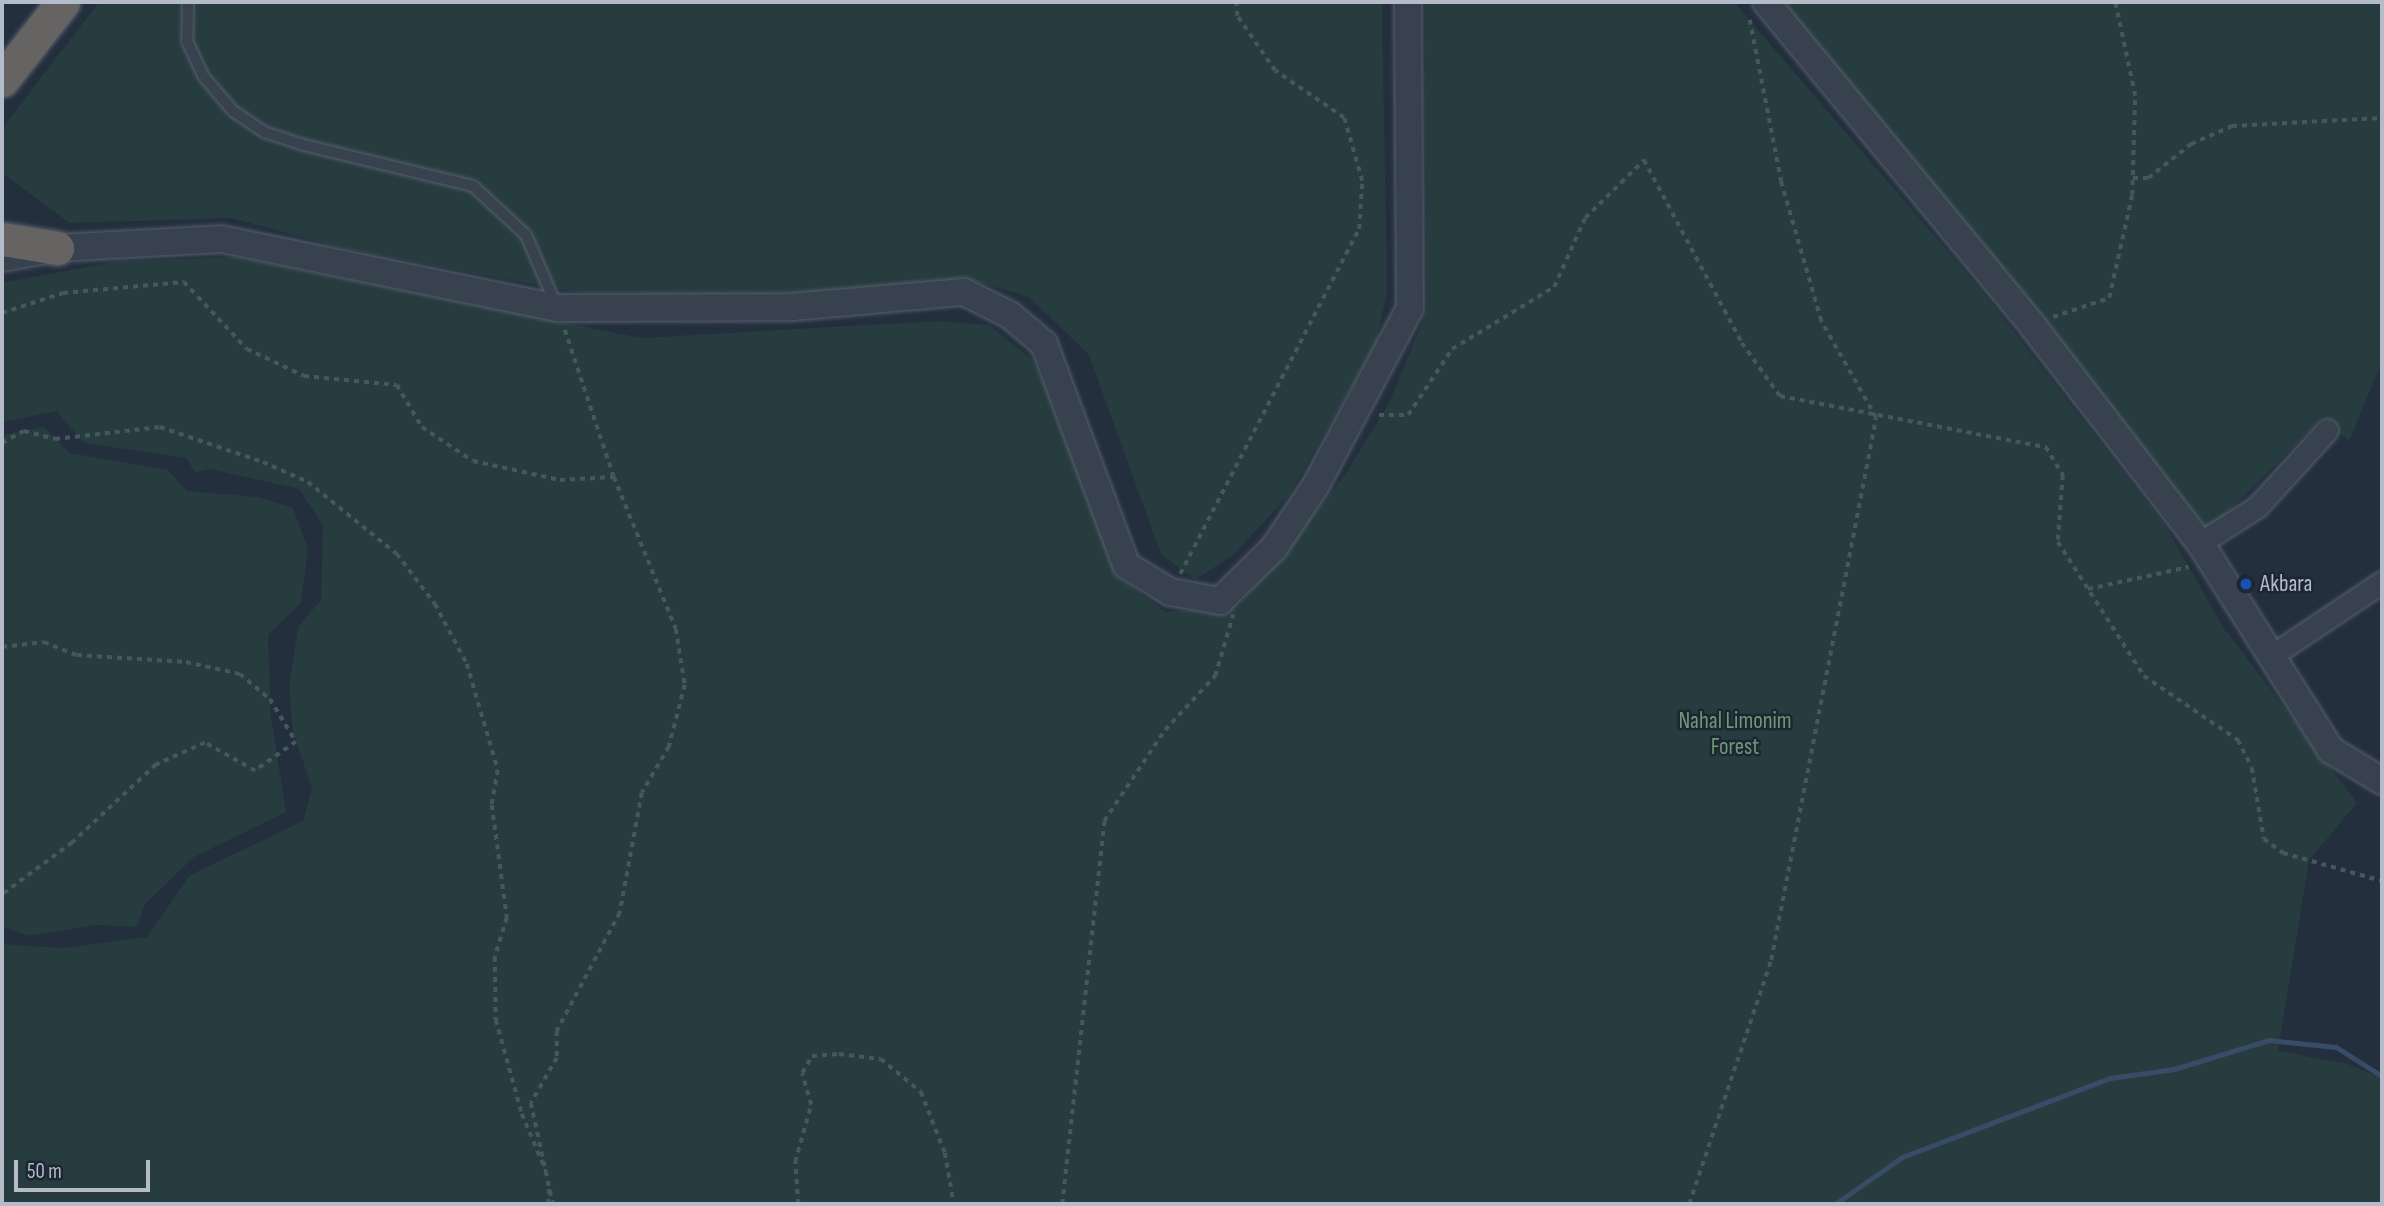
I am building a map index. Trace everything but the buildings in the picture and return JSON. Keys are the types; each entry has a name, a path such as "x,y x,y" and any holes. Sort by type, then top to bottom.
{"highway":[{"path":"2,80 63,2"},
{"path":"2,239 57,248"}],"street":[{"path":"2,258 57,248 221,239 558,308 792,307 964,292 1010,315 1044,344 1126,565 1170,592 1220,601 1274,548 1354,414 1410,308 1408,2"},
{"path":"1758,6 2032,325 2206,553 2274,654 2331,750 2382,781"},
{"path":"2206,553 2257,507 2327,430"},
{"path":"2274,654 2382,582"}],"lane":[{"path":"188,2 187,41 204,78 233,111 264,132 300,144 473,186 526,235 558,308"}],"path":[{"path":"1170,592 1359,229 1362,181 1344,118 1275,71 1237,16 1236,2"},
{"path":"2032,325 2109,298 2133,178 2135,96 2115,2"},
{"path":"1689,1204 1771,960 1876,418 1821,321 1782,182 1758,6"},
{"path":"2133,178 2148,178 2191,144 2232,126 2382,118"},
{"path":"1354,414 1408,415 1452,349 1554,287 1585,218 1644,160 1742,343 1780,396 1876,418 2046,447 2063,475 2058,542 2144,676 2238,740 2252,768 2264,838 2283,853 2382,881"},
{"path":"2,313 63,293 184,282 247,349 304,376 397,384 422,427 473,461 560,480 614,477"},
{"path":"551,1204 549,1177 531,1103 557,1058 557,1031 620,913 642,793 669,747 685,685 676,629 614,477 558,308"},
{"path":"2,443 24,431 55,439 160,427 263,462 308,482 397,554 435,604 467,664 498,770 492,805 508,918 495,957 496,1020 522,1114 549,1177"},
{"path":"2088,589 2206,553"},
{"path":"1062,1204 1104,821 1165,730 1215,676 1237,620 1220,601"},
{"path":"2,647 44,642 78,655 160,659 240,674 270,699 296,742 255,771 205,743 156,765 72,843 2,895"},
{"path":"798,1204 795,1163 811,1105 802,1073 812,1056 839,1054 881,1059 921,1092 945,1153 954,1204"}],"green space":[{"path":"99,2 1382,2 1387,291 1376,344 1289,495 1233,555 1195,580 1161,554 1089,355 1028,296 968,280 764,295 575,292 345,249 231,218 70,223 2,173 2,129"},
{"name":"Nahal Limonim Forest","path":"1425,2 1734,2 1982,291 2165,525 2223,627 2357,803 2309,860 2278,1051 2348,1064 2382,1078 2382,1204 2,1204 2,944 63,948 147,937 190,875 303,821 312,788 293,732 289,688 298,627 321,600 323,525 299,489 209,469 195,472 186,458 84,443 56,411 2,422 2,283 119,261 235,257 641,338 938,321 989,325 1030,358 1075,439 1116,575 1166,612 1239,606 1345,475 1389,403 1427,310"},
{"path":"1779,2 2382,2 2382,362 2349,441 2322,418 2209,531"},
{"path":"44,427 69,453 168,470 187,491 258,497 293,508 308,549 301,603 268,635 271,718 286,812 194,857 145,904 137,927 96,925 28,936 2,926 2,435"}],"waterway":[{"path":"1835,1204 1902,1157 2110,1078 2174,1069 2269,1040 2336,1047 2382,1076"}],"place":[{"name":"Akbara","path":"2246,584"}]}
